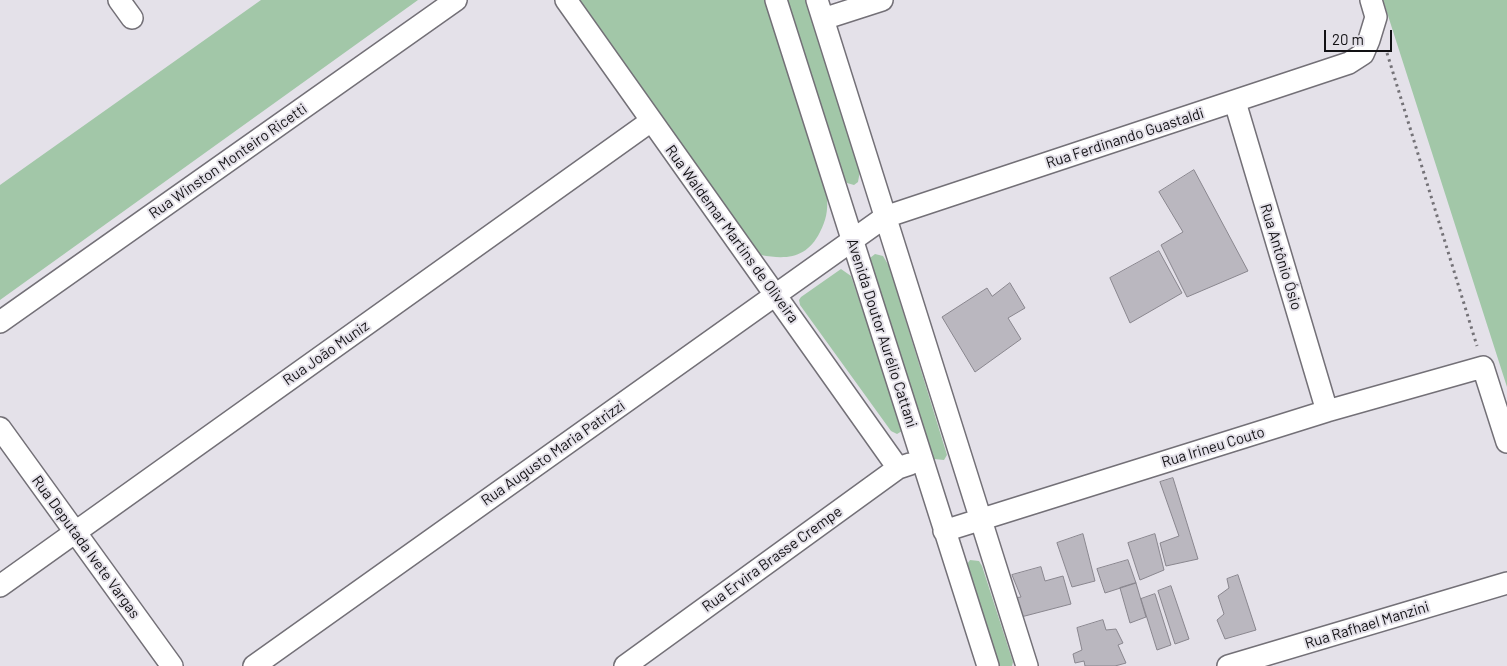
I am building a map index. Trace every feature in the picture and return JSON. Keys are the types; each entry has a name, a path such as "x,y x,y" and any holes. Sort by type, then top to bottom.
{"street":[{"path":"119,0 132,18"},
{"name":"Rua Winston Monteiro Ricetti","path":"0,322 456,0"},
{"name":"Rua Waldemar Martins de Oliveira","path":"566,0 898,468"},
{"name":"Avenida Doutor Aurélio Cattani","path":"776,0 988,666"},
{"path":"882,0 820,9 1027,666"},
{"name":"Rua Ferdinando Guastaldi","path":"852,240 885,217 1349,63 1363,54 1369,40 1373,8"},
{"name":"Rua Antônio Ósio","path":"1235,102 1327,412"},
{"name":"Rua João Muniz","path":"0,586 652,121"},
{"name":"Rua Augusto Maria Patrizzi","path":"254,666 852,240"},
{"path":"1483,368 1507,442"},
{"name":"Rua Irineu Couto","path":"944,531 1327,412 1483,368"},
{"name":"Rua Deputada Ivete Vargas","path":"0,428 74,533 172,666"},
{"name":"Rua Ervira Brasse Crempe","path":"625,666 898,468 923,459"},
{"name":"Rua Rafhael Manzini","path":"1228,666 1507,583"}],"path":[{"path":"1373,8 1483,368"}],"green space":[{"path":"261,0 418,0 0,300 0,185"},
{"path":"578,0 765,0 827,198 827,211 824,223 815,241 809,247 802,252 788,257 761,255"},
{"path":"786,0 806,0 860,171 858,182 854,185 847,183 843,178"},
{"path":"1383,0 1507,0 1507,387"},
{"path":"875,254 883,256 889,266 947,455 944,460 934,459 931,455 870,263 870,258"},
{"path":"841,269 851,276 902,427 902,431 897,434 891,431 800,305 799,300 801,297"},
{"path":"970,560 979,561 982,566 1013,662 1012,666 997,666 965,567"}],"building":[{"path":"1194,170 1248,271 1187,297 1161,245 1183,232 1159,192"},
{"path":"1159,251 1182,293 1130,323 1110,278"},
{"path":"1010,283 1025,308 1008,318 1021,339 975,372 942,317 987,288 992,296"},
{"path":"1173,478 1198,559 1166,566 1160,543 1179,536 1160,482"},
{"path":"1083,534 1095,581 1072,587 1057,543"},
{"path":"1155,534 1164,570 1140,580 1128,543"},
{"path":"1128,560 1136,583 1105,593 1097,569"},
{"path":"1041,567 1045,581 1063,576 1071,604 1021,617 1014,598 1021,597 1012,575"},
{"path":"1238,575 1256,630 1225,639 1217,620 1224,614 1218,596 1229,588 1227,579"},
{"path":"1136,583 1146,617 1130,623 1120,588"},
{"path":"1171,586 1189,639 1175,644 1158,591"},
{"path":"1155,594 1171,645 1157,650 1141,599"},
{"path":"1103,620 1106,630 1116,629 1123,643 1118,645 1126,663 1115,666 1085,666 1084,661 1075,663 1073,654 1082,650 1077,628"}]}
